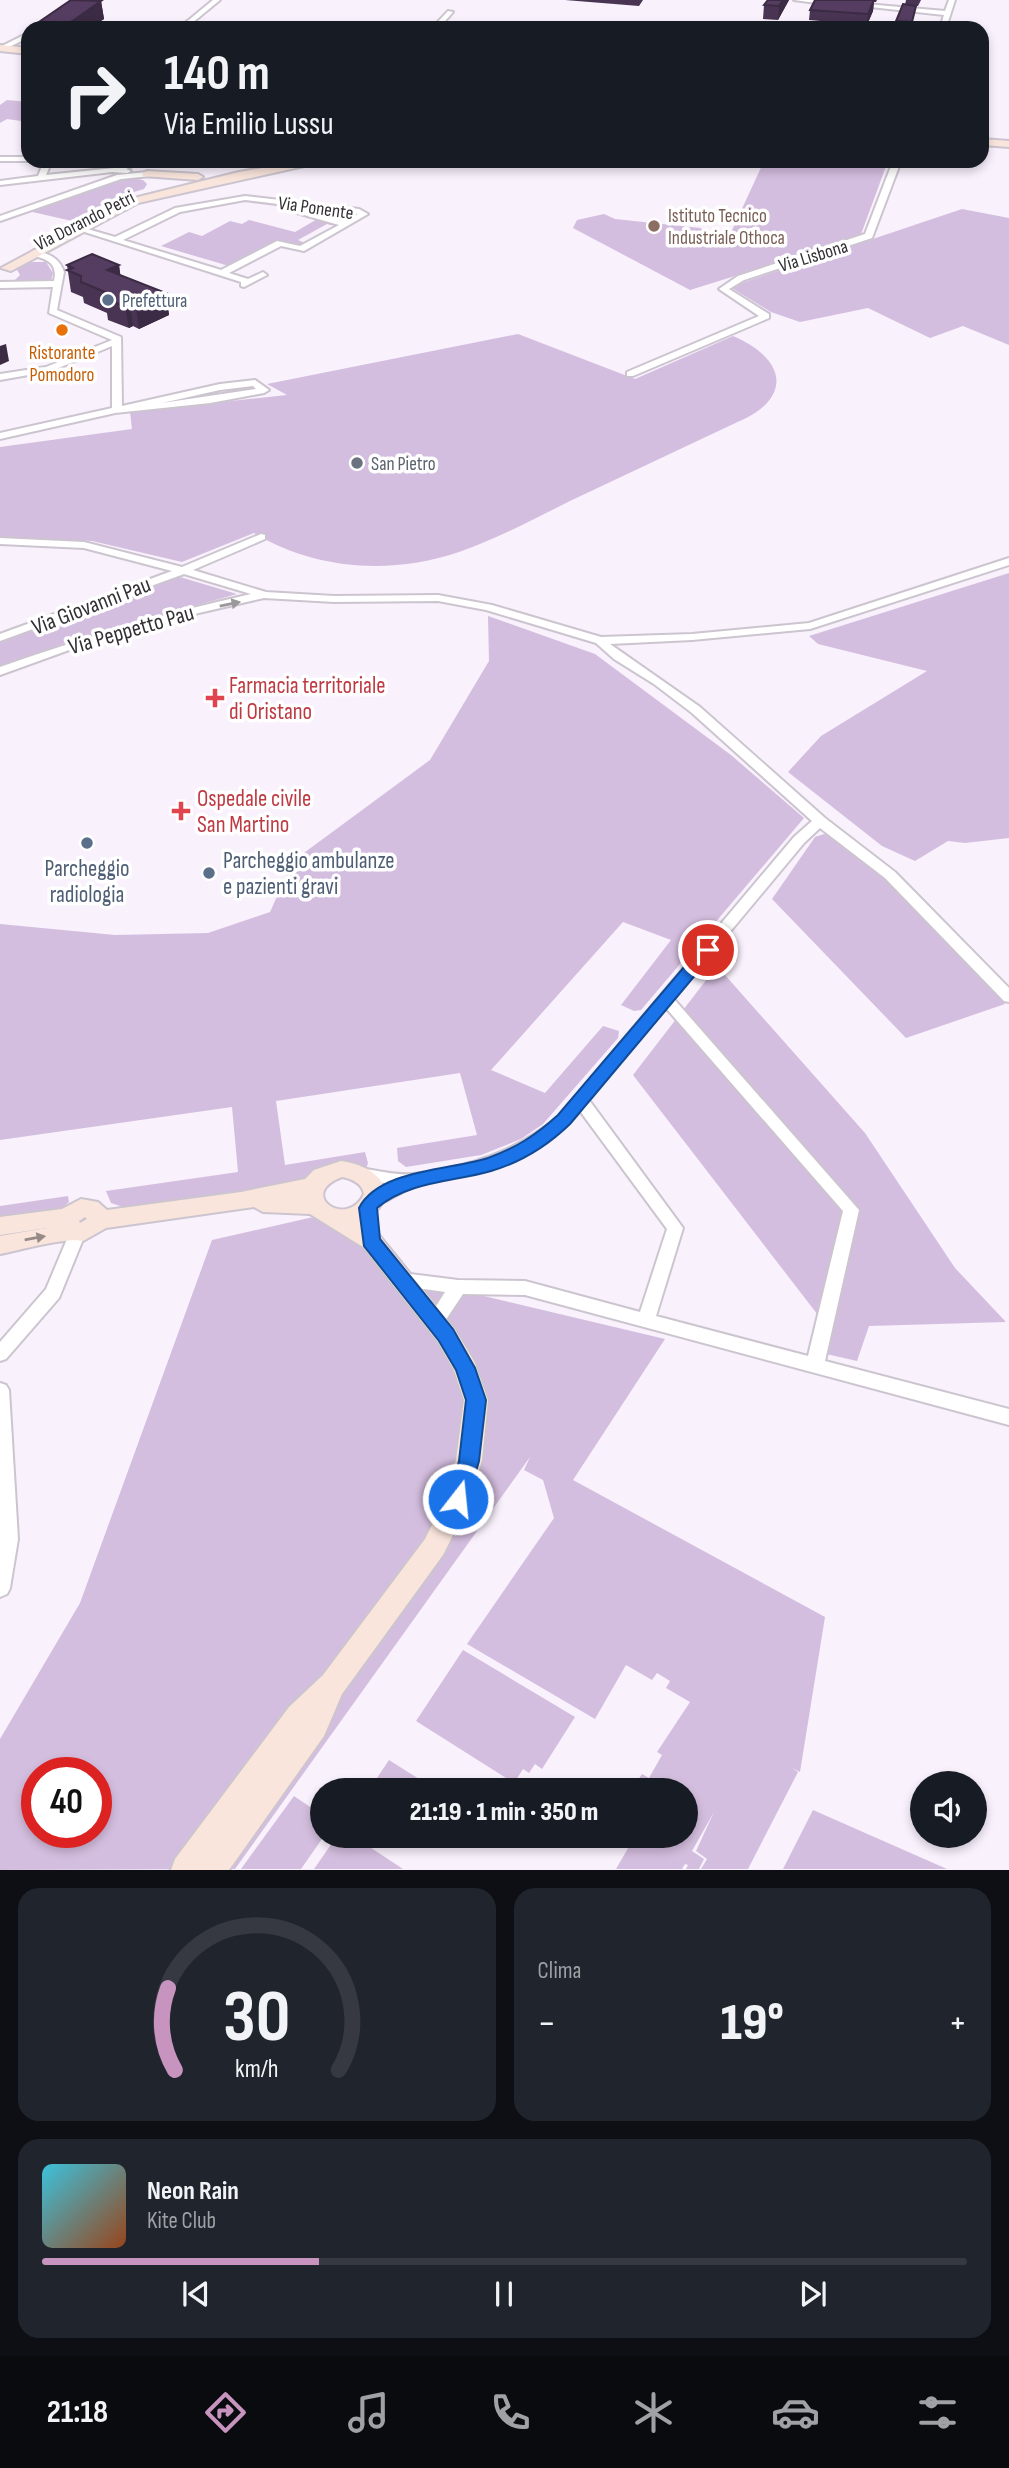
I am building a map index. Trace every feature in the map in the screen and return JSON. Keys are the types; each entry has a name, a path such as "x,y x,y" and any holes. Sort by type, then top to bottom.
{"street":[{"path":"190,21 217,0"},
{"path":"797,0 835,4"},
{"path":"945,21 952,0"},
{"path":"848,5 947,13"},
{"path":"442,21 450,12"},
{"path":"989,143 1009,144"},
{"path":"0,159 21,159"},
{"path":"41,178 45,168"},
{"path":"0,183 119,168"},
{"path":"146,168 147,174"},
{"path":"112,170 209,177 283,168"},
{"name":"Via Lisbona","path":"630,374 766,316 723,289 741,278 869,236 894,168"},
{"path":"0,219 120,177 147,174 159,179 163,186"},
{"name":"Via Dorando Petri","path":"134,201 250,174"},
{"name":"Via Dorando Petri","path":"2,263 34,253 125,198 163,186 209,177"},
{"name":"Via Dorando Petri","path":"163,186 180,187 222,180"},
{"name":"Via Dorando Petri","path":"2,263 167,188 163,186"},
{"name":"Via Ponente","path":"116,240 158,220 228,209 250,198 359,211 364,214 301,249 280,243 222,273"},
{"path":"261,200 346,224"},
{"path":"74,228 247,283 263,275"},
{"path":"34,253 57,261 61,272 52,311 116,337 117,411"},
{"path":"0,284 11,275 2,263"},
{"path":"0,284 57,284"},
{"path":"0,377 48,369 115,342"},
{"path":"0,436 243,384 255,383 264,390 117,411"},
{"name":"Via Giovanni Pau","path":"0,639 182,571 261,537"},
{"path":"0,541 84,545 265,595 334,599 439,598 488,607 600,641 692,637 810,626 1009,561"},
{"name":"Via Peppetto Pau","path":"0,671 79,643 174,615 265,595"},
{"path":"600,641 618,657 658,681 695,710 820,821 890,875 1009,998"},
{"path":"412,1180 353,1216 326,1216 313,1196 317,1180 332,1171 350,1169 365,1175 412,1180 488,1165 527,1150 564,1120 799,840 820,821"},
{"path":"665,998 851,1210 814,1365"},
{"path":"580,1099 675,1228 646,1320"},
{"path":"365,1175 374,1187 370,1204 371,1241"},
{"path":"0,1354 53,1293 76,1210 85,1208 97,1213 99,1220 313,1196"},
{"path":"0,1226 51,1218 72,1226"},
{"path":"186,1870 299,1717 332,1684 434,1547 462,1486 469,1461 476,1400 465,1368 446,1335 371,1241 335,1218"},
{"path":"0,1245 57,1234 72,1226"},
{"path":"402,1280 458,1287 525,1288 1009,1416"},
{"path":"435,1322 458,1287"},
{"path":"0,1390 9,1539 0,1588"},
{"path":"211,1870 314,1726 332,1684"}],"shaded area":[{"path":"7,100 21,101 21,121 7,119 0,123 0,105"},
{"path":"761,168 885,168 860,237 690,290 573,228 577,220 604,214 615,219 700,228 728,239"},
{"path":"121,179 143,180 147,184 144,189 117,197 72,221 28,211"},
{"path":"962,209 1009,218 1009,345 963,326 930,338 868,308 800,322 771,312 730,287"},
{"path":"319,218 341,223 336,226 327,224 298,240 305,243 299,246 278,240 229,266 161,246 189,232 202,236 230,221 242,224 249,220 295,232"},
{"path":"22,262 46,262 53,273 51,281 14,281 20,275 15,266"},
{"path":"518,334 635,379 733,336 753,347 770,362 775,372 774,392 767,403 744,419 501,535 459,552 407,564 380,566 328,561 302,555 254,533 182,562 92,541 0,538 0,447 132,429 130,412 287,395 267,384"},
{"path":"1009,573 1009,838 965,843 948,841 915,861 882,846 788,772 821,736 927,671 818,644 809,636"},
{"path":"180,577 237,594 74,640 0,666 0,641"},
{"path":"488,616 595,654 731,755 804,818 641,1010 634,1011 621,1005 671,940 623,922 491,1070 545,1093 603,1026 619,1031 618,1038 543,1124 521,1139 481,1155 406,1167 398,1161 397,1148 477,1135 460,1073 276,1101 285,1165 365,1152 368,1163 365,1172 360,1175 126,1208 111,1203 106,1191 238,1172 232,1107 0,1140 0,924 115,935 208,933 270,912 293,861 430,760 489,661"},
{"path":"824,834 833,836 882,877 1005,1004 906,1038 772,899 815,837"},
{"path":"717,966 865,1133 955,1268 1006,1322 869,1326 857,1361 813,1351 821,1319 633,1075"},
{"path":"68,1196 69,1202 62,1208 0,1217 0,1206"},
{"path":"331,1213 363,1245 421,1281 665,1339 573,1480 825,1617 800,1772 792,1768 798,1772 748,1869 701,1869 707,1859 696,1851 714,1812 698,1840 698,1778 649,1778 662,1755 657,1752 690,1702 666,1688 670,1681 657,1673 652,1680 626,1665 595,1719 467,1644 554,1518 543,1480 524,1470 530,1457 235,1869 0,1870 0,1739 80,1603 212,1240"},
{"path":"463,1650 575,1717 542,1769 535,1764 529,1773 523,1769 517,1778 506,1778 416,1721"},
{"path":"389,1760 418,1778 377,1778"},
{"path":"294,1796 310,1807 310,1848 316,1848 301,1869 241,1869"},
{"path":"813,1810 947,1869 783,1869"},
{"path":"329,1848 371,1848 403,1869 314,1869"},
{"path":"628,1848 694,1848 692,1851 704,1859 699,1869 686,1869 688,1865 685,1864 682,1869 616,1869"}],"building":[{"path":"71,0 101,1 72,21 40,21"},
{"path":"768,0 783,0 779,6 764,5"},
{"path":"815,0 874,0 868,14 810,10"},
{"path":"903,4 916,6 912,21 896,21"},
{"path":"92,254 119,265 107,270 166,293 136,307 125,307 105,298 105,292 81,282 81,276 67,270 73,268 67,265"}],"place":[{"name":"Istituto Tecnico Industriale Othoca","path":"654,226"},
{"name":"Prefettura","path":"108,300"},
{"name":"Ristorante Pomodoro","path":"62,330"},
{"name":"San Pietro","path":"357,463"},
{"name":"Farmacia territoriale di Oristano","path":"215,698"},
{"name":"Ospedale civile San Martino","path":"181,811"},
{"name":"Parcheggio radiologia","path":"87,843"},
{"name":"Parcheggio ambulanze e pazienti gravi","path":"209,873"}],"route":[{"path":"458,1499 469,1461 476,1400 465,1368 446,1335 371,1241 368,1208 372,1201 412,1180 488,1165 527,1150 547,1135 564,1120 708,950"}]}
